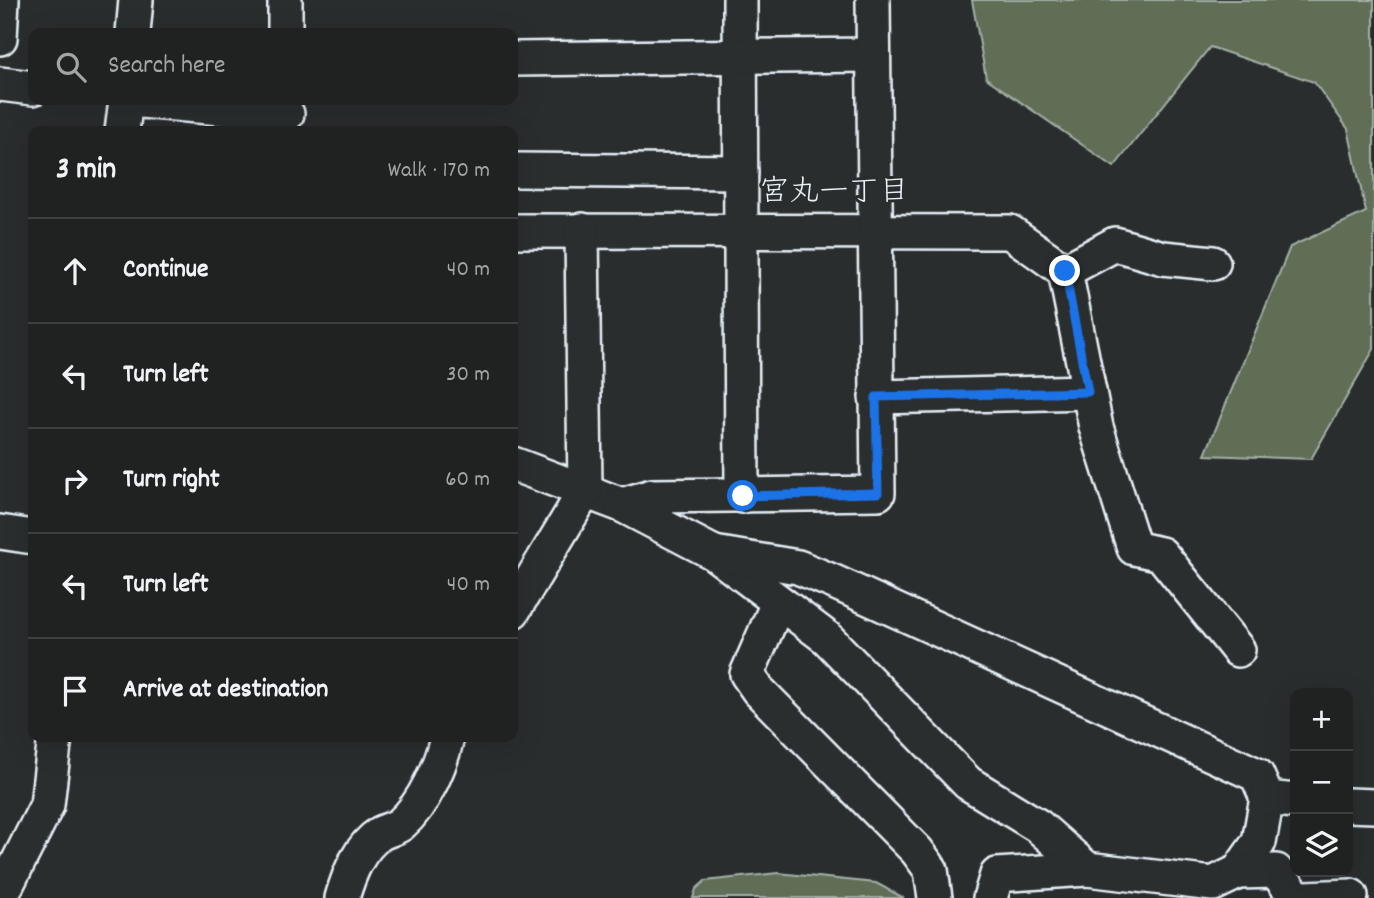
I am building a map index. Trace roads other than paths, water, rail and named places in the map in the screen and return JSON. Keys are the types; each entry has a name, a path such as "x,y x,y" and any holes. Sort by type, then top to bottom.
{"street":[{"path":"0,38 2,0"},
{"path":"133,28 136,0"},
{"path":"285,0 285,28"},
{"path":"740,0 743,496"},
{"path":"622,505 652,496 878,493 873,0"},
{"path":"518,59 873,55"},
{"path":"0,84 28,87"},
{"path":"123,126 127,105"},
{"path":"181,105 287,115"},
{"path":"518,170 741,172"},
{"path":"518,603 585,491 582,230"},
{"path":"518,231 1010,232 1065,271 1096,427 1134,548 1161,554 1238,650"},
{"path":"1065,271 1115,244 1163,258 1213,263"},
{"path":"876,397 1088,392"},
{"path":"518,466 622,505 714,553 827,638 968,783 1038,826 1087,869"},
{"path":"0,533 28,536"},
{"path":"714,553 798,568 914,617 1257,775 1281,799 1259,842 1238,872"},
{"path":"778,603 747,674 758,690 917,851 931,870 935,898"},
{"path":"0,898 47,805 54,742"},
{"path":"342,898 359,856 380,834 400,825 420,800 444,752 446,742"},
{"path":"1353,805 1374,806"},
{"path":"989,898 997,874 1087,869 1149,888 1213,884 1238,872 1276,871 1297,898"},
{"path":"1306,898 1351,897"}],"district":[{"name":"宮丸一丁目","path":"834,194"}]}
